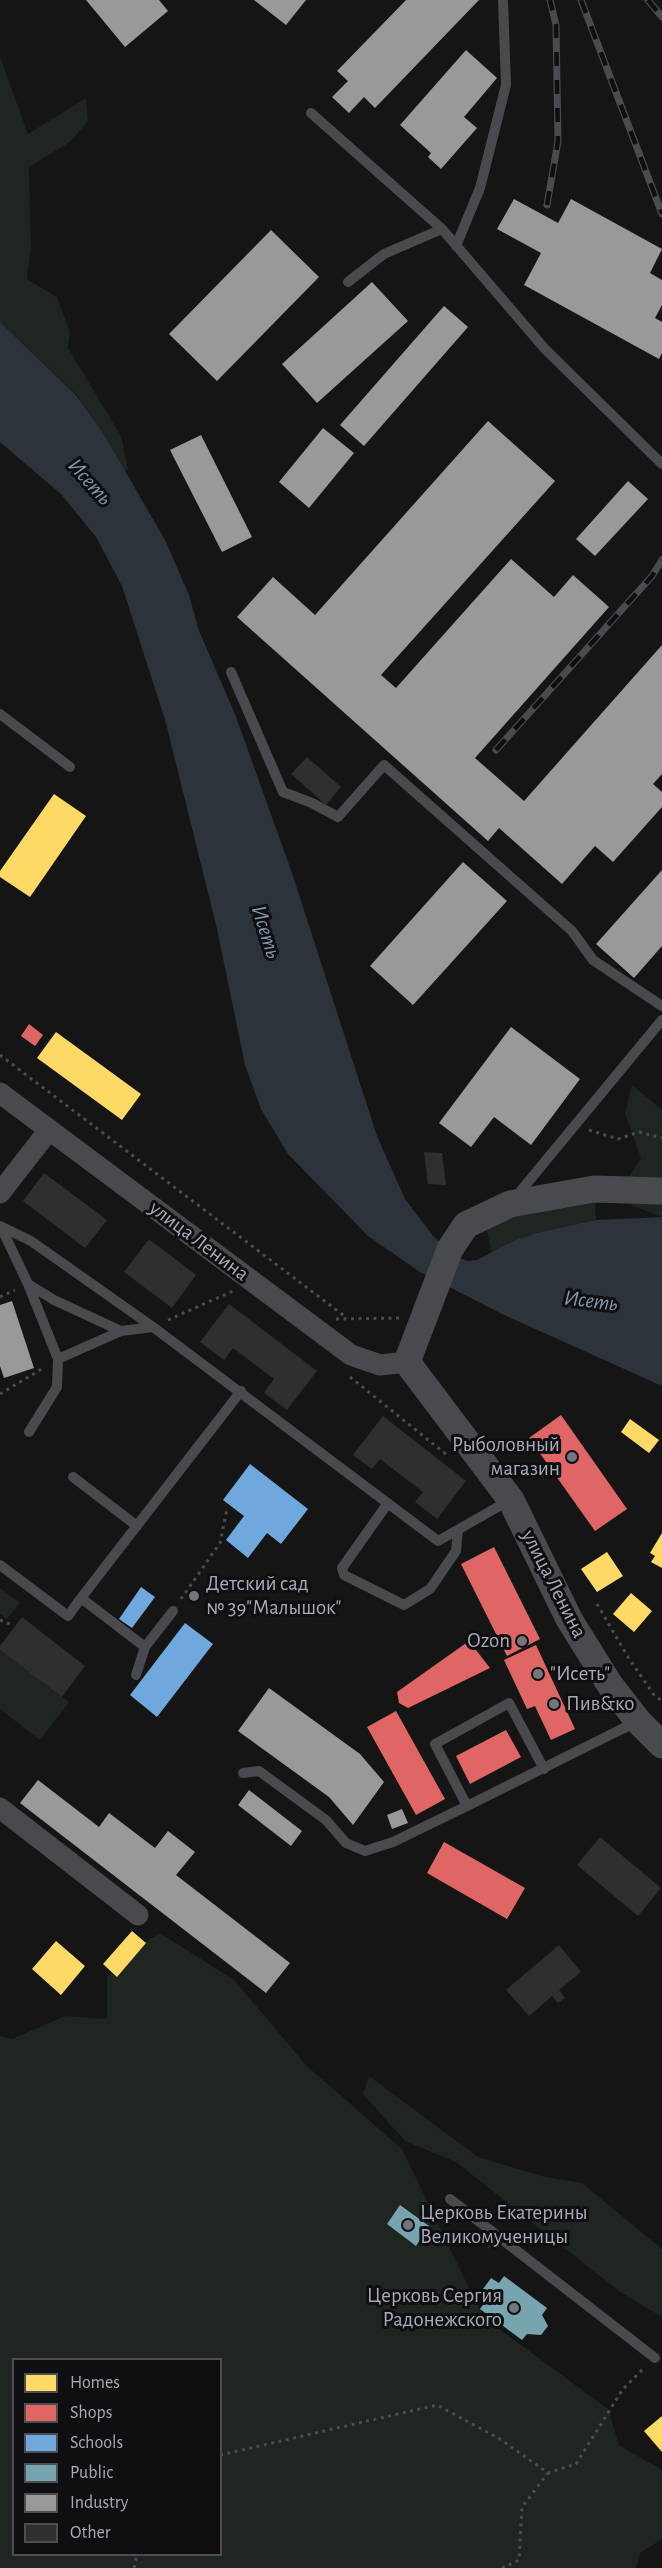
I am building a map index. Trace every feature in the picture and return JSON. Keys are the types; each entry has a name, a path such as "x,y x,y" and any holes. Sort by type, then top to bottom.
{"street":[{"name":"улица Ленина","path":"0,1093 351,1355 380,1365 407,1362 511,1500 569,1619 610,1684 638,1721 662,1744"},
{"path":"0,1193 49,1130"},
{"path":"407,1362 450,1249 466,1225 510,1203 594,1189 662,1191"},
{"path":"0,1808 138,1914"}],"lane":[{"path":"456,246 480,188 506,85 503,0"},
{"path":"311,113 442,229 545,349 662,464"},
{"path":"348,282 384,254 442,229"},
{"path":"231,672 283,792 312,803 338,817 384,765 572,931 593,960 662,1006"},
{"path":"0,714 70,767"},
{"path":"510,1203 662,1020"},
{"path":"1,1226 28,1284 58,1359 57,1387 29,1432"},
{"path":"1,1226 31,1241 153,1327 438,1541 511,1500"},
{"path":"28,1284 54,1300 121,1331"},
{"path":"58,1359 121,1331 153,1327"},
{"path":"0,1565 68,1616 240,1391"},
{"path":"73,1477 137,1526"},
{"path":"388,1503 342,1568 344,1575 404,1605 430,1588 456,1551 458,1530"},
{"path":"81,1598 145,1647"},
{"path":"136,1674 145,1647 173,1611"},
{"path":"467,1806 435,1744 509,1703 544,1769"},
{"path":"243,1773 259,1771 326,1820 346,1843 365,1851 393,1842 638,1721"},
{"path":"450,2199 655,2358"}],"path":[{"path":"0,1055 347,1318"},
{"path":"578,1123 591,1132 618,1139 639,1132 662,1138"},
{"path":"0,1394 58,1359"},
{"path":"173,1611 220,1543 227,1509"},
{"path":"597,1604 628,1657 654,1695 662,1701"},
{"path":"0,1620 10,1624"},
{"path":"502,2568 519,2560 522,2507 548,2473 576,2464 623,2389 655,2358"},
{"path":"222,2455 437,2405 501,2439 548,2473"}],"shaded area":[{"path":"0,57 28,134 86,98 88,121 70,142 29,167 31,247 27,279 57,297 70,332 68,348 121,436 128,469 124,471 102,431 76,394 0,322"},
{"path":"632,1085 662,1110 662,1217 632,1205 622,1188 641,1158 625,1113"},
{"path":"595,1200 596,1220 536,1233 513,1241 492,1254 485,1222"},
{"path":"0,1588 20,1603 7,1619 0,1614"},
{"path":"0,1650 69,1702 40,1740 0,1709"},
{"path":"160,1933 234,1980 307,2066 402,2149 483,2317 608,2409 619,2445 662,2470 662,2539 640,2553 636,2568 0,2568 0,2036 12,2039 65,2016 107,2019 107,1977 142,1944"},
{"path":"369,2076 478,2157 545,2177 582,2183 662,2249 662,2317 620,2292 456,2162 405,2141 363,2094"}],"water":[{"name":"Исеть","path":"0,322 76,395 102,431 165,540 189,595 199,631 235,714 292,873 377,1136 405,1199 434,1237 455,1256 467,1261 477,1260 513,1241 536,1233 596,1220 662,1217 662,1386 502,1314 420,1272 368,1236 288,1154 261,1109 245,1065 217,929 166,723 122,586 96,537 61,494 0,442"}],"building: Homes":[{"path":"54,794 86,816 30,897 0,877 0,871"},
{"path":"56,1032 141,1094 122,1120 37,1058"},
{"path":"630,1419 659,1440 649,1453 621,1432"},
{"path":"662,1533 662,1568 651,1562 655,1556 650,1553"},
{"path":"607,1552 623,1576 597,1592 581,1569"},
{"path":"631,1593 652,1611 634,1632 613,1614"},
{"path":"132,1931 146,1943 117,1977 103,1964"},
{"path":"56,1941 85,1966 61,1995 32,1969"},
{"path":"662,2416 662,2452 644,2431"}],"building: Shops":[{"path":"29,1024 43,1035 35,1046 21,1036"},
{"path":"561,1415 627,1509 595,1531 529,1438"},
{"path":"494,1547 540,1639 507,1656 461,1564"},
{"path":"469,1641 490,1668 408,1708 399,1703 397,1692"},
{"path":"536,1645 575,1729 551,1740 535,1706 527,1709 504,1660"},
{"path":"396,1711 445,1799 416,1815 367,1727"},
{"path":"506,1730 521,1757 470,1784 456,1756"},
{"path":"444,1842 525,1888 507,1919 427,1873"}],"building: Schools":[{"path":"250,1464 308,1509 281,1544 267,1533 248,1558 226,1540 244,1516 223,1500"},
{"path":"141,1587 155,1597 132,1628 119,1619"},
{"path":"185,1623 213,1644 157,1717 130,1695"}],"building: Public":[{"name":"Церковь Екатерины Великомученицы","path":"400,2205 429,2226 416,2246 387,2224"},
{"name":"Церковь Сергия Радонежского","path":"504,2276 547,2308 542,2315 548,2326 541,2335 527,2334 522,2340 480,2309 485,2302 478,2296 491,2278 499,2283"}],"building: Industry":[{"path":"86,0 159,0 168,11 125,47"},
{"path":"254,0 306,0 286,25"},
{"path":"406,0 479,0 375,108 364,97 349,113 332,97 348,81 337,71"},
{"path":"466,50 497,78 464,117 477,128 441,169 428,157 431,153 400,125"},
{"path":"514,199 558,223 571,199 662,249 650,273 662,280 662,305 655,318 662,322 662,353 659,359 524,285 541,253 497,229"},
{"path":"271,230 319,277 217,381 169,334"},
{"path":"372,282 408,321 317,403 282,364"},
{"path":"444,306 468,327 364,446 340,425"},
{"path":"488,421 555,481 381,675 396,688 511,559 554,597 573,575 609,607 475,758 524,801 662,645 662,774 653,784 662,792 662,807 613,862 595,846 562,884 499,828 488,841 237,617 273,577 315,615"},
{"path":"323,428 354,453 309,508 279,482"},
{"path":"201,435 252,537 222,552 170,450"},
{"path":"628,481 648,499 595,556 576,539"},
{"path":"463,862 507,901 413,1005 370,966"},
{"path":"662,870 662,946 634,978 596,944"},
{"path":"511,1027 580,1079 531,1145 494,1117 471,1147 439,1123"},
{"path":"12,1301 34,1368 4,1378 0,1366 0,1305"},
{"path":"269,1688 360,1754 384,1782 353,1825 329,1797 238,1731"},
{"path":"38,1780 99,1827 109,1813 155,1848 168,1831 195,1852 176,1875 290,1963 266,1993 20,1803"},
{"path":"249,1790 302,1831 291,1846 238,1805"},
{"path":"402,1809 408,1823 392,1829 387,1815"}],"building: Other":[{"path":"307,757 341,787 326,805 291,774"},
{"path":"424,1152 442,1153 446,1185 428,1184"},
{"path":"44,1173 107,1220 85,1248 23,1201"},
{"path":"149,1239 196,1275 172,1308 124,1272"},
{"path":"229,1304 317,1371 287,1410 264,1393 274,1379 233,1348 224,1360 200,1342"},
{"path":"383,1416 466,1481 437,1519 415,1502 423,1492 380,1459 372,1469 353,1455"},
{"path":"22,1617 85,1666 62,1697 0,1650 0,1646"},
{"path":"600,1837 661,1888 638,1916 577,1865"},
{"path":"559,1945 581,1972 559,1990 565,1998 558,2003 552,1996 529,2016 506,1990"}],"railway":[{"path":"547,205 558,141 556,25 550,0"},
{"path":"581,0 662,214"},
{"path":"648,0 662,17"},
{"path":"496,750 652,576 662,560"}],"place":[{"name":"Рыболовный магазин","path":"572,1457"},
{"name":"Детский сад № 39\"Малышок\"","path":"194,1596"},
{"name":"Ozon","path":"522,1641"},
{"name":"\"Исеть\"","path":"538,1674"},
{"name":"Пив&ко","path":"554,1704"},
{"name":"Церковь Екатерины Великомученицы","path":"408,2225"},
{"name":"Церковь Сергия Радонежского","path":"514,2308"}]}
